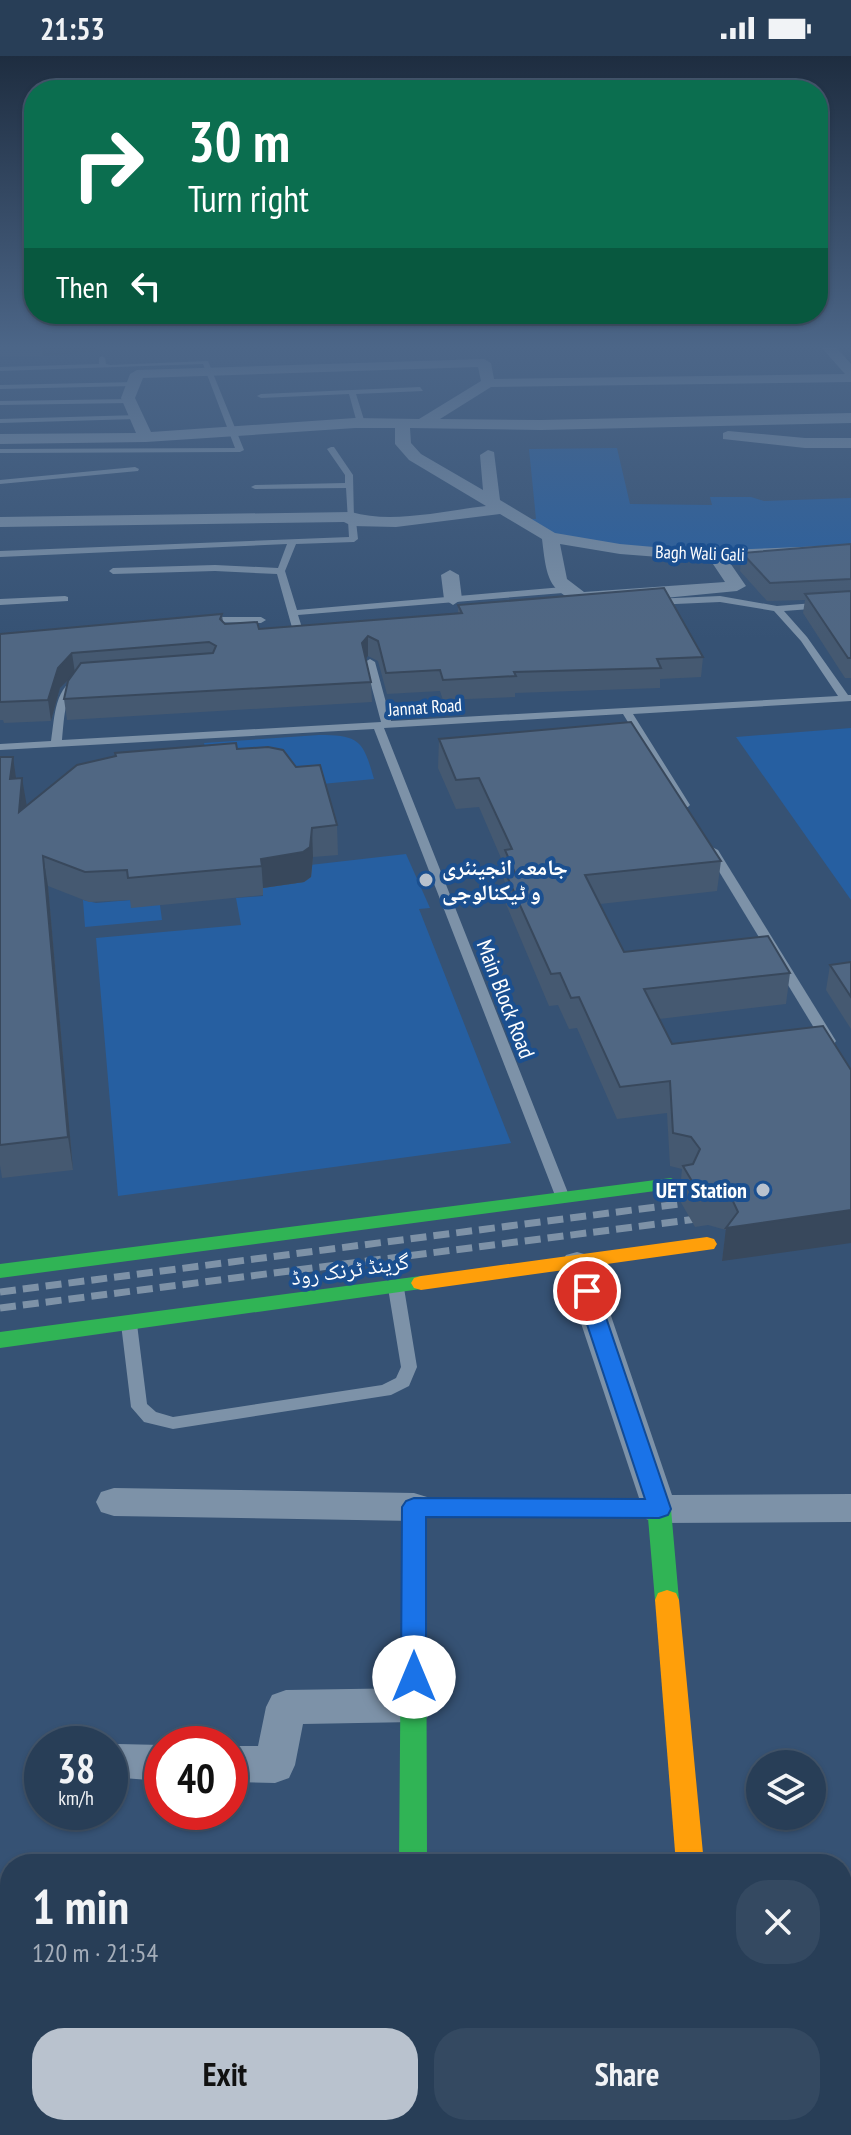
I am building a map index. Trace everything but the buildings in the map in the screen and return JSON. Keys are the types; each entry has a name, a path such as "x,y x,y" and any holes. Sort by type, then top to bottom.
{"main road":[{"name":"گرینڈ ٹرنک روڈ","path":"0,1271 671,1184"},
{"name":"گرینڈ ٹرنک روڈ","path":"0,1340 707,1244"},
{"path":"413,1854 414,1507 659,1509 689,1854"}],"street":[{"name":"Bagh Wali Gali","path":"403,444 415,457 550,537 620,549 716,556 851,550"},
{"path":"0,522 352,519 396,522 497,505 488,455"},
{"path":"550,537 558,583 563,590 586,604 737,586 716,556"},
{"path":"450,575 453,599"},
{"path":"577,1263 659,1509 851,1508"},
{"path":"114,1502 414,1507"},
{"path":"248,1764 275,1765 286,1707 414,1705"}],"lane":[{"path":"0,451 240,450 237,444"},
{"path":"0,554 354,539 349,475 331,449"},
{"path":"0,482 135,469"},
{"path":"255,487 349,485"},
{"path":"292,542 281,571 298,631"},
{"path":"113,571 215,568 281,571"},
{"path":"292,613 563,590"},
{"path":"586,604 708,598 777,609 851,603"},
{"path":"0,602 65,599"},
{"path":"777,609 848,698"},
{"path":"199,619 261,620"},
{"path":"284,633 314,630"},
{"name":"Main Block Road","path":"370,662 383,725 563,1198"},
{"path":"56,744 64,691 69,684 92,675"},
{"name":"Jannat Road","path":"0,747 848,698"},
{"path":"626,710 693,819"},
{"path":"701,832 834,1050"},
{"path":"129,1323 139,1407 150,1417 173,1423 385,1391 403,1382 409,1367 396,1288"}],"shaded area":[{"path":"617,448 630,504 712,505 710,497 751,497 764,501 851,498 851,550 716,556 550,537 517,519 536,519 529,449"},
{"path":"851,728 851,900 736,737"},
{"path":"319,735 343,737 358,743 367,756 374,779 291,787 212,774 204,743"},
{"path":"406,854 430,908 419,909 511,1143 118,1196 96,938 241,925 236,898 263,896 262,888 304,882 309,878 310,865"},
{"path":"83,900 96,903 131,900 160,905 162,920 85,927"}],"railway":[{"path":"0,1292 702,1201"},
{"path":"0,1308 712,1217"}],"traffic: fast":[{"path":"0,1271 671,1184"},
{"path":"0,1340 421,1283"},
{"path":"413,1854 414,1507 659,1509 667,1600"}],"traffic: slow":[{"path":"421,1283 707,1244"},
{"path":"667,1600 689,1854"}],"place":[{"name":"جامعہ انجینئری و ٹیکنالوجی","path":"426,880"},
{"name":"UET Station","path":"763,1190"}],"route":[{"path":"414,1677 414,1507 659,1509 587,1291"}]}
